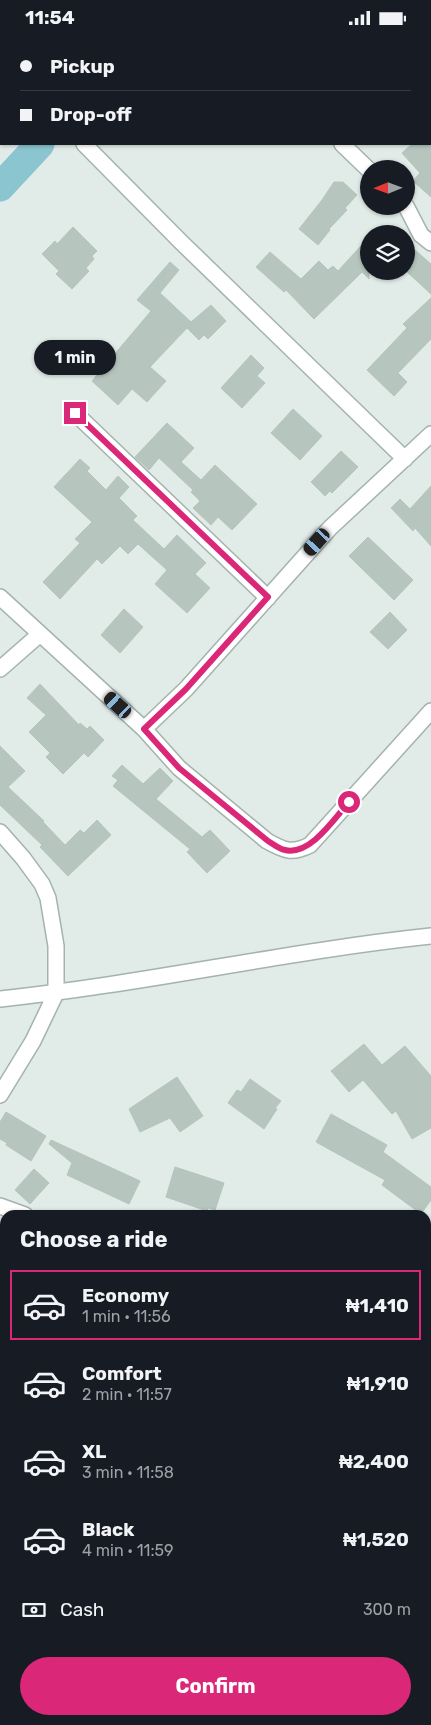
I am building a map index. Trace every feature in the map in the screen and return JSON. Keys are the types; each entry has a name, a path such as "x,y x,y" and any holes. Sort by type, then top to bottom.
{"street":[{"path":"85,145 181,242 405,459"},
{"path":"343,145 360,161"},
{"path":"411,215 421,235 431,243"},
{"path":"75,413 268,597"},
{"path":"144,729 186,689 330,528 431,434"},
{"path":"0,597 144,729 179,768 268,841 283,850 301,850 310,845 431,711"},
{"path":"0,669 40,634"},
{"path":"0,832 42,884 48,899 56,947 56,993 33,1041 0,1095"},
{"path":"0,999 56,993 371,942 431,936"}],"building":[{"path":"411,145 431,145 431,197 415,183 415,179 420,173 415,167 415,160 408,160 402,153"},
{"path":"334,182 343,182 357,195 318,245 299,229"},
{"path":"73,227 97,251 92,256 94,259 86,268 89,271 72,289 56,274 59,271 42,254 55,241 57,244"},
{"path":"360,247 360,274 314,319 286,290 284,292 256,267 270,252 301,279 319,261 328,270 333,266 338,271"},
{"path":"415,250 431,264 431,294 415,279"},
{"path":"170,262 179,270 160,293 191,322 211,305 226,321 208,339 204,335 199,340 187,328 150,367 166,381 147,402 132,389 118,405 92,381 151,311 137,300"},
{"path":"431,298 431,339 398,373 407,382 394,396 367,370 407,328 403,324"},
{"path":"251,355 264,368 257,376 265,383 242,408 221,388"},
{"path":"293,409 322,436 300,460 271,433"},
{"path":"167,423 194,448 181,462 201,480 215,465 257,504 232,530 218,517 211,525 193,508 200,501 191,492 193,490 159,458 149,470 135,457"},
{"path":"341,451 358,467 332,493 330,491 325,496 311,482"},
{"path":"80,459 90,468 87,471 106,490 118,476 129,487 119,498 137,516 133,520 164,549 177,535 206,563 195,574 210,588 187,613 155,584 167,570 138,544 128,554 120,546 102,564 97,559 60,599 43,582 80,543 75,539 92,522 54,487"},
{"path":"431,486 431,546 415,528 413,531 391,508 400,499 410,509"},
{"path":"368,537 413,580 394,600 349,556"},
{"path":"124,609 143,627 120,653 101,635"},
{"path":"390,612 407,630 388,649 370,632"},
{"path":"40,684 79,725 80,723 87,729 90,726 104,740 88,757 84,753 63,774 46,757 50,753 29,732 46,715 27,698"},
{"path":"0,746 25,771 8,787 44,821 65,845 80,830 84,833 97,820 111,835 68,876 40,847 42,845 0,805"},
{"path":"122,765 143,784 160,768 173,781 156,799 202,837 210,830 230,851 207,873 187,852 190,849 113,786 118,780 112,776"},
{"path":"364,1044 382,1065 405,1046 431,1076 431,1128 412,1139 396,1111 392,1114 363,1080 349,1092 331,1071"},
{"path":"177,1077 203,1116 180,1132 170,1118 140,1132 129,1109"},
{"path":"250,1079 281,1101 264,1129 228,1103 237,1090 241,1092"},
{"path":"6,1112 46,1136 31,1161 0,1139 0,1122"},
{"path":"331,1114 387,1145 383,1152 431,1187 431,1200 424,1210 416,1210 382,1185 385,1180 316,1142"},
{"path":"51,1140 140,1181 129,1204 67,1175 72,1163 49,1144"},
{"path":"175,1167 224,1183 215,1210 208,1208 204,1210 166,1197"},
{"path":"34,1169 49,1183 30,1204 15,1190"}],"waterway":[{"path":"0,187 39,145"}],"route":[{"path":"75,413 268,597 186,689 144,729 179,768 268,841 283,850 301,850 310,845 349,802"}]}
